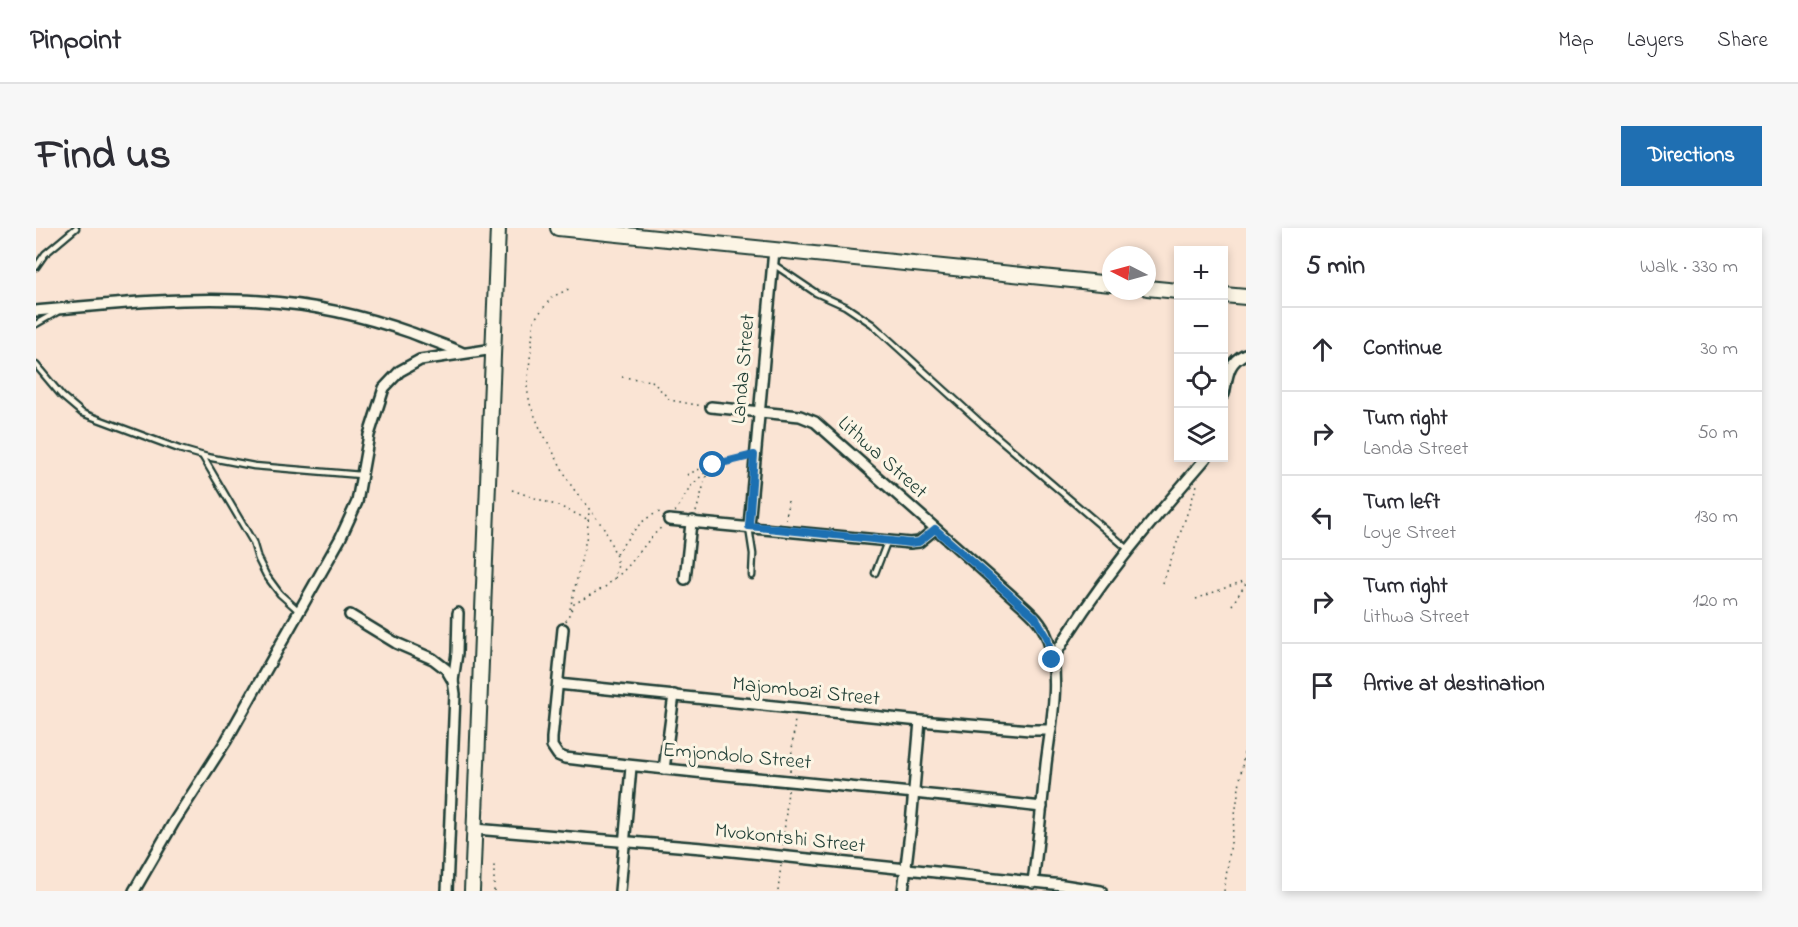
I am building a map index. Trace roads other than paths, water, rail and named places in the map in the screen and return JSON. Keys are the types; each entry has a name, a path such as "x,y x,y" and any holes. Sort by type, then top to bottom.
{"main road":[{"path":"472,891 498,228"},
{"path":"558,228 773,257 1102,283"},
{"path":"1156,289 1174,291"},
{"path":"1228,295 1246,297"}],"street":[{"name":"Landa Street","path":"749,526 773,257"},
{"path":"36,311 175,301 284,303 396,327 463,353"},
{"path":"134,891 174,822 226,741 351,517 363,475 369,435 384,388 400,372 420,360 494,350"},
{"path":"1228,375 1230,366 1235,359 1246,351"},
{"name":"Lithwa Street","path":"711,407 800,416 815,422 1035,617 1047,637 1052,660 1054,693 1033,883"},
{"path":"1052,660 1077,618 1128,549 1203,462"},
{"path":"669,520 749,526 887,542 919,542 935,529"},
{"path":"686,579 688,544 693,521"},
{"path":"447,891 455,694 453,681 457,653 458,613"},
{"path":"350,615 396,643 433,659 446,669 453,681"},
{"name":"Emjondolo Street","path":"563,629 552,738 554,752 558,756 631,766 913,792 1042,807"},
{"name":"Majombozi Street","path":"558,684 920,722 1051,730"},
{"path":"664,769 674,696"},
{"path":"903,891 920,722"},
{"path":"620,891 631,766"},
{"name":"Mvokontshi Street","path":"475,829 626,841 1093,888 1101,891"}],"lane":[{"path":"36,267 45,254 76,228"},
{"path":"773,257 816,293 845,306 872,324 982,424 1128,549"},
{"path":"36,324 63,309"},
{"path":"36,365 62,396 82,413 179,449 254,466 363,475"},
{"path":"202,456 253,542 266,575 280,594 299,611"},
{"path":"749,526 753,554 752,576"},
{"path":"875,573 887,542"}]}
